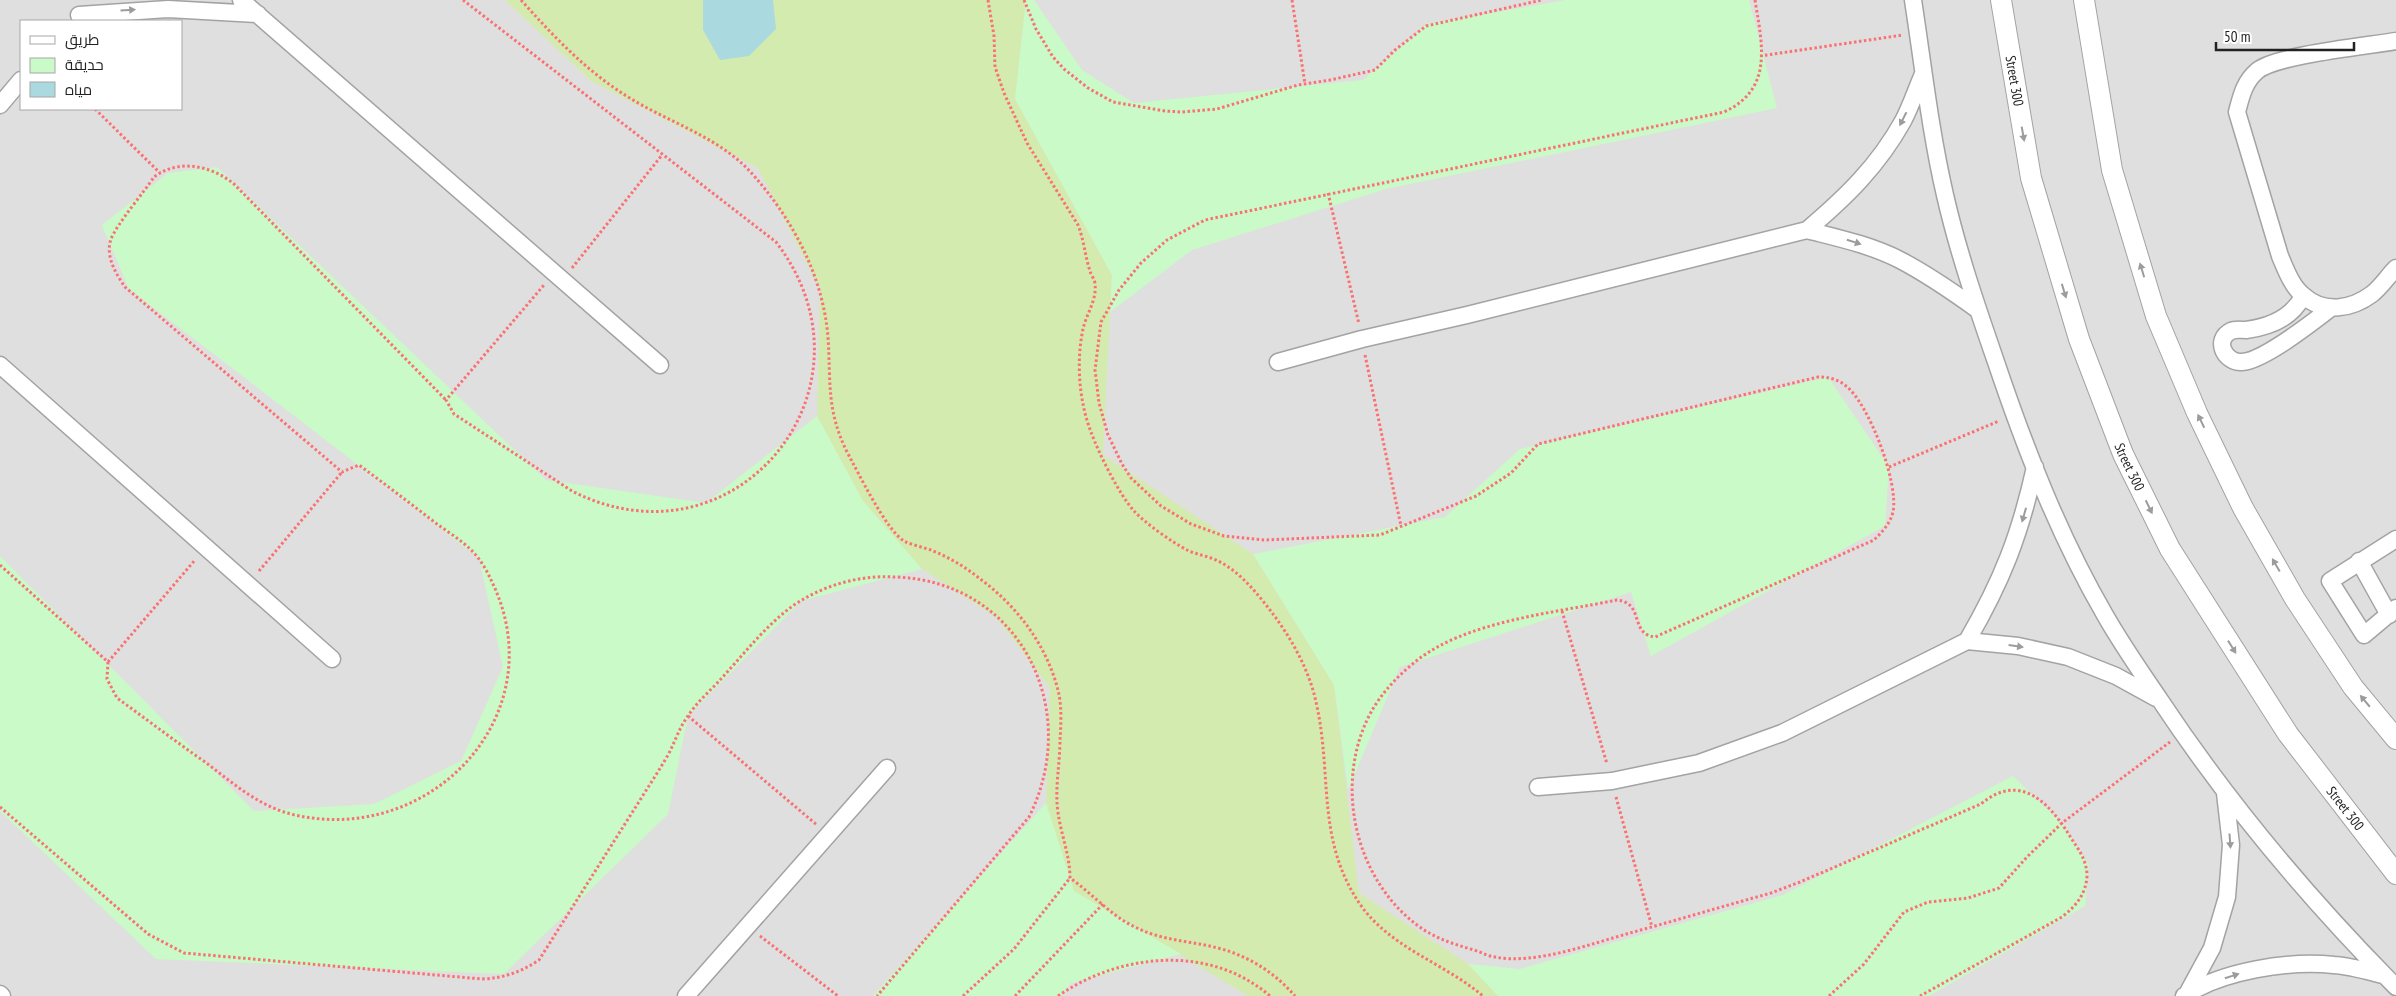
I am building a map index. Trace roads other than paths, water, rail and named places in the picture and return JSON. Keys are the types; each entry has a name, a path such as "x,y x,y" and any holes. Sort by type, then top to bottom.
{"street":[{"path":"76,18 92,0"},
{"path":"240,0 660,365"},
{"path":"1913,0 1923,74 1945,194 1978,310 2014,415 2078,564 2104,614 2181,734 2224,792 2305,889 2396,987"},
{"name":"Street 300","path":"2001,0 2030,178 2078,339 2124,454 2170,549 2288,734 2396,874"},
{"path":"2088,5 2112,170 2156,316 2196,413 2243,508 2295,599 2353,687 2396,739"},
{"path":"76,18 168,9 258,14"},
{"path":"2396,41 2278,60 2257,71 2242,89 2237,112 2280,256 2290,279 2303,296 2316,304 2330,308 2353,306 2373,293 2396,268"},
{"path":"1278,362 1362,339 1467,315 1807,230 1845,198 1878,161 1904,120 1923,74"},
{"path":"0,105 20,81"},
{"path":"1807,230 1854,241 1898,259 1939,282 1978,310"},
{"path":"2303,296 2299,304 2288,316 2263,326 2231,331 2224,337 2222,347 2226,356 2234,361 2243,362 2260,356 2304,328 2330,308"},
{"path":"2263,326 2276,345"},
{"path":"0,364 332,659"},
{"path":"1967,641 1990,600 2010,558 2025,513 2035,467"},
{"path":"2359,562 2393,611 2364,635 2331,584 2332,578 2396,539"},
{"path":"1538,788 1612,781 1699,763 1782,733 1967,641 2018,646 2068,657 2116,676 2161,701"},
{"path":"686,996 887,768"},
{"path":"2185,995 2212,948 2227,897 2231,845 2224,792"},
{"path":"2185,995 2234,975 2283,965 2334,964 2384,974"}],"water":[{"path":"703,0 773,0 776,29 749,56 720,60 703,30"}]}
